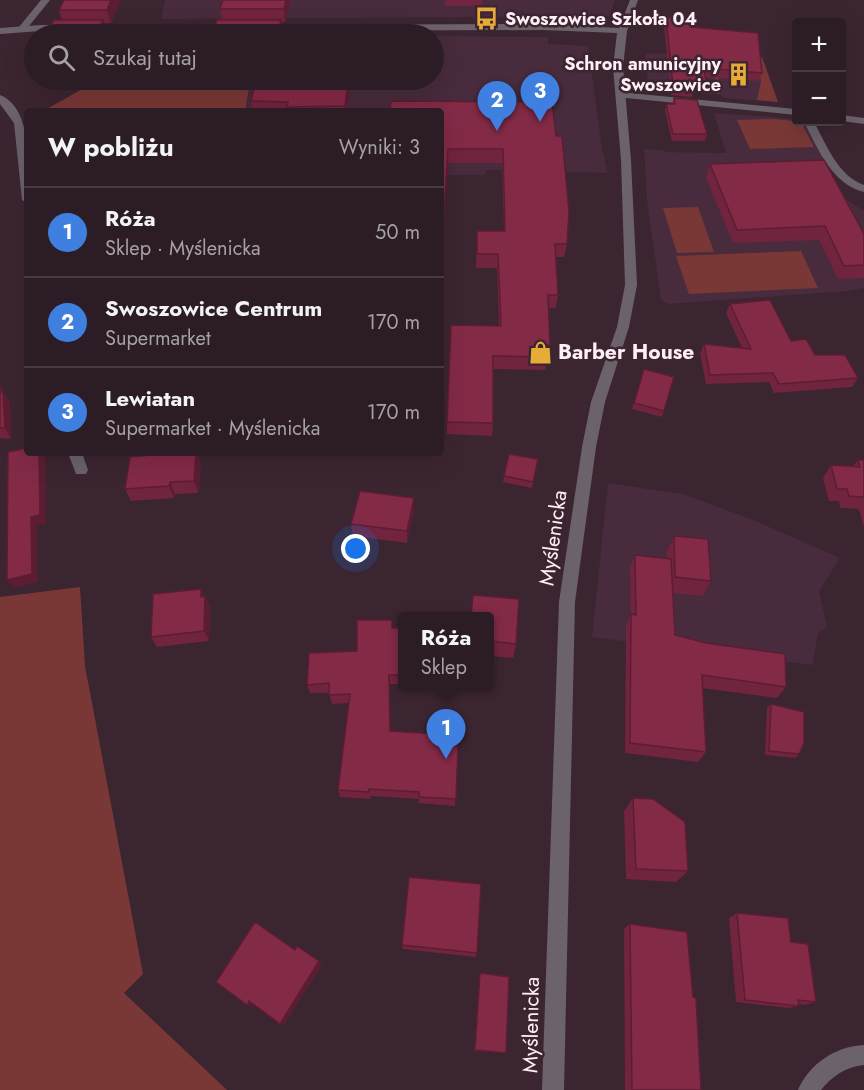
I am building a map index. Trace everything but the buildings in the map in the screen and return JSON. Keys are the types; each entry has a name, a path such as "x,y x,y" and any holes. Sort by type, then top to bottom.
{"street":[{"path":"26,24 46,0"},
{"name":"Myślenicka","path":"552,1090 567,602 589,447 598,402 623,327 631,285 626,160 618,67 622,31 634,0"},
{"path":"0,31 22,29 24,27"},
{"path":"444,28 543,27 622,31"},
{"path":"619,95 792,112"},
{"path":"0,98 10,108 19,123 24,171"},
{"path":"846,119 864,121"},
{"path":"811,126 829,158 854,187 864,189"},
{"path":"76,456 81,470"},
{"path":"809,1090 818,1078 838,1061 856,1055 864,1056"}],"shaded area":[{"path":"165,0 615,0 609,16 161,19"},
{"path":"444,36 548,37 548,44 588,46 602,148 608,173 486,170 485,175 444,175 444,108 246,108 249,90 444,90"},
{"path":"645,53 762,57 778,102 723,98 720,94 669,93 648,84"},
{"path":"722,56 762,57 778,102 757,100 761,81 759,72 717,69 720,94 717,94 713,66"},
{"path":"81,90 249,90 246,108 48,108"},
{"path":"714,113 786,118 792,120 792,126 806,126 830,169 836,193 864,211 864,288 668,304 661,300 647,200 644,149 663,150 664,152 726,153"},
{"path":"737,120 792,121 792,126 803,126 814,147 750,149"},
{"path":"698,207 714,252 677,253 663,208"},
{"path":"801,251 818,288 689,294 676,256"},
{"path":"608,483 683,494 756,521 840,558 819,591 827,627 818,633 813,665 592,637"},
{"path":"80,587 85,666 143,974 124,993 227,1090 0,1090 0,597"}],"place":[{"name":"Swoszowice Szkoła 04","path":"487,19"},
{"name":"Schron amunicyjny Swoszowice","path":"739,74"},
{"name":"Lewiatan","path":"540,122"},
{"name":"Swoszowice Centrum","path":"497,131"},
{"name":"Barber House","path":"540,352"},
{"name":"Róża","path":"446,759"}]}
